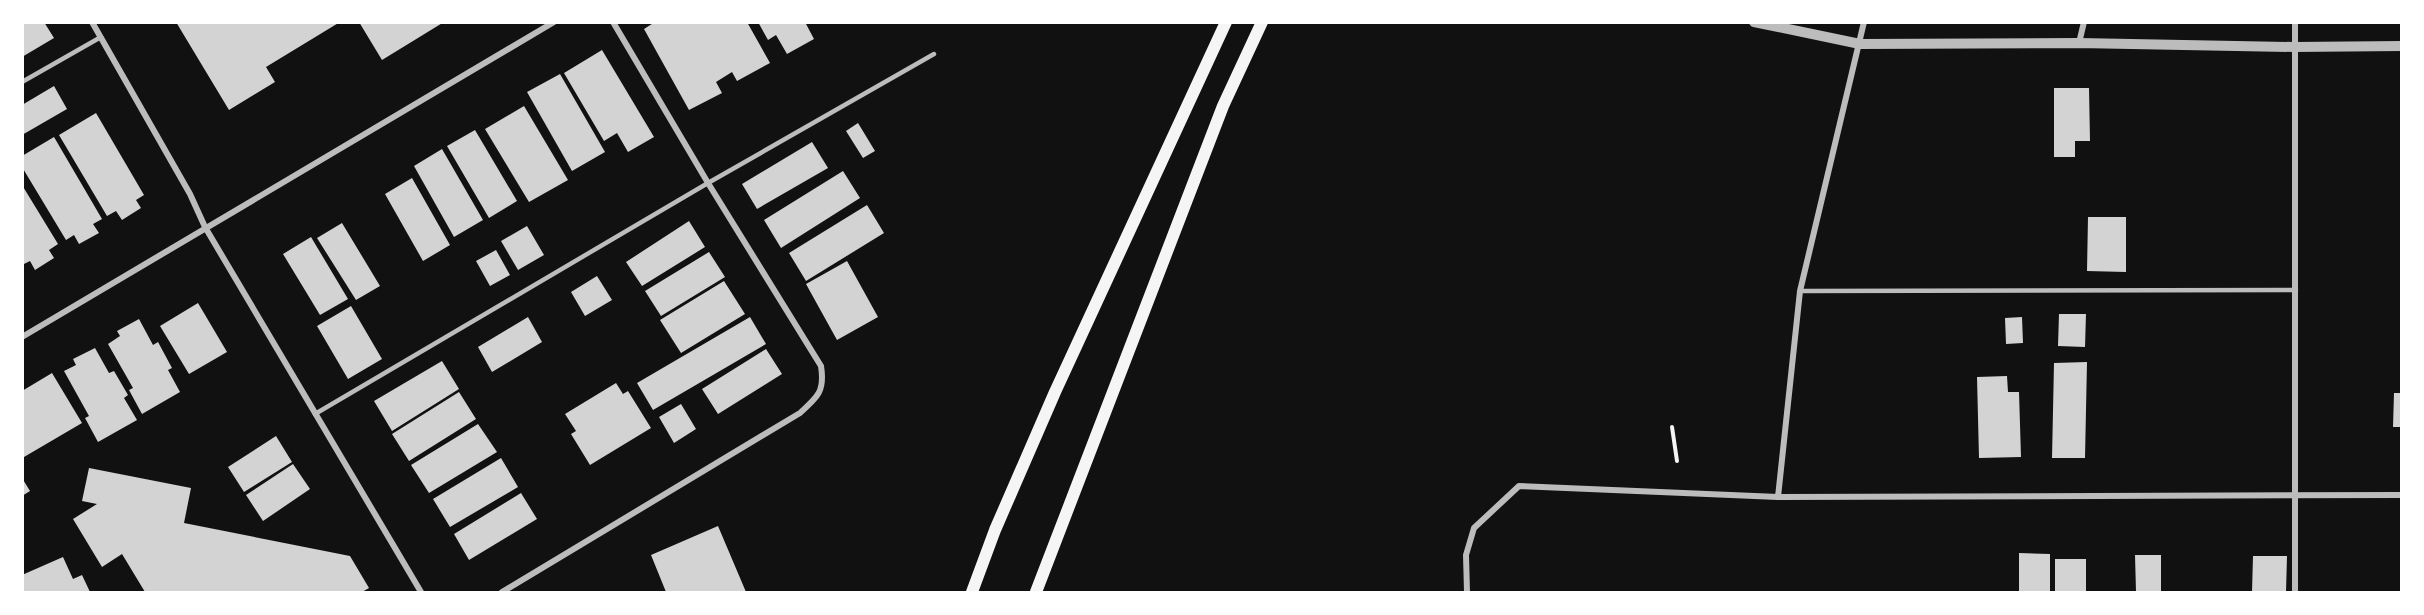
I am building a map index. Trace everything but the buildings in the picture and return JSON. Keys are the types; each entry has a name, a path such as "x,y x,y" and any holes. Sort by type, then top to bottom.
{"main road":[{"path":"972,592 994,530 1055,392 1226,22"},
{"path":"1036,592 1223,106 1262,22"}],"street":[{"path":"92,22 190,194 205,227 421,592"},
{"path":"22,337 554,22"},
{"path":"502,592 800,413 820,392 824,381 821,366 708,183 613,22"},
{"path":"1754,22 1860,44 2079,43 2294,47 2402,46"},
{"path":"1778,497 1800,291 1864,22"},
{"path":"2079,43 2084,22"},
{"path":"2295,22 2295,592"},
{"path":"1467,592 1466,555 1474,528 1519,486 1778,497 2402,495"}],"lane":[{"path":"22,82 101,37"},
{"path":"315,414 708,183 934,54"},
{"path":"1800,291 2296,290"}],"path":[{"path":"1672,427 1677,461"}]}
